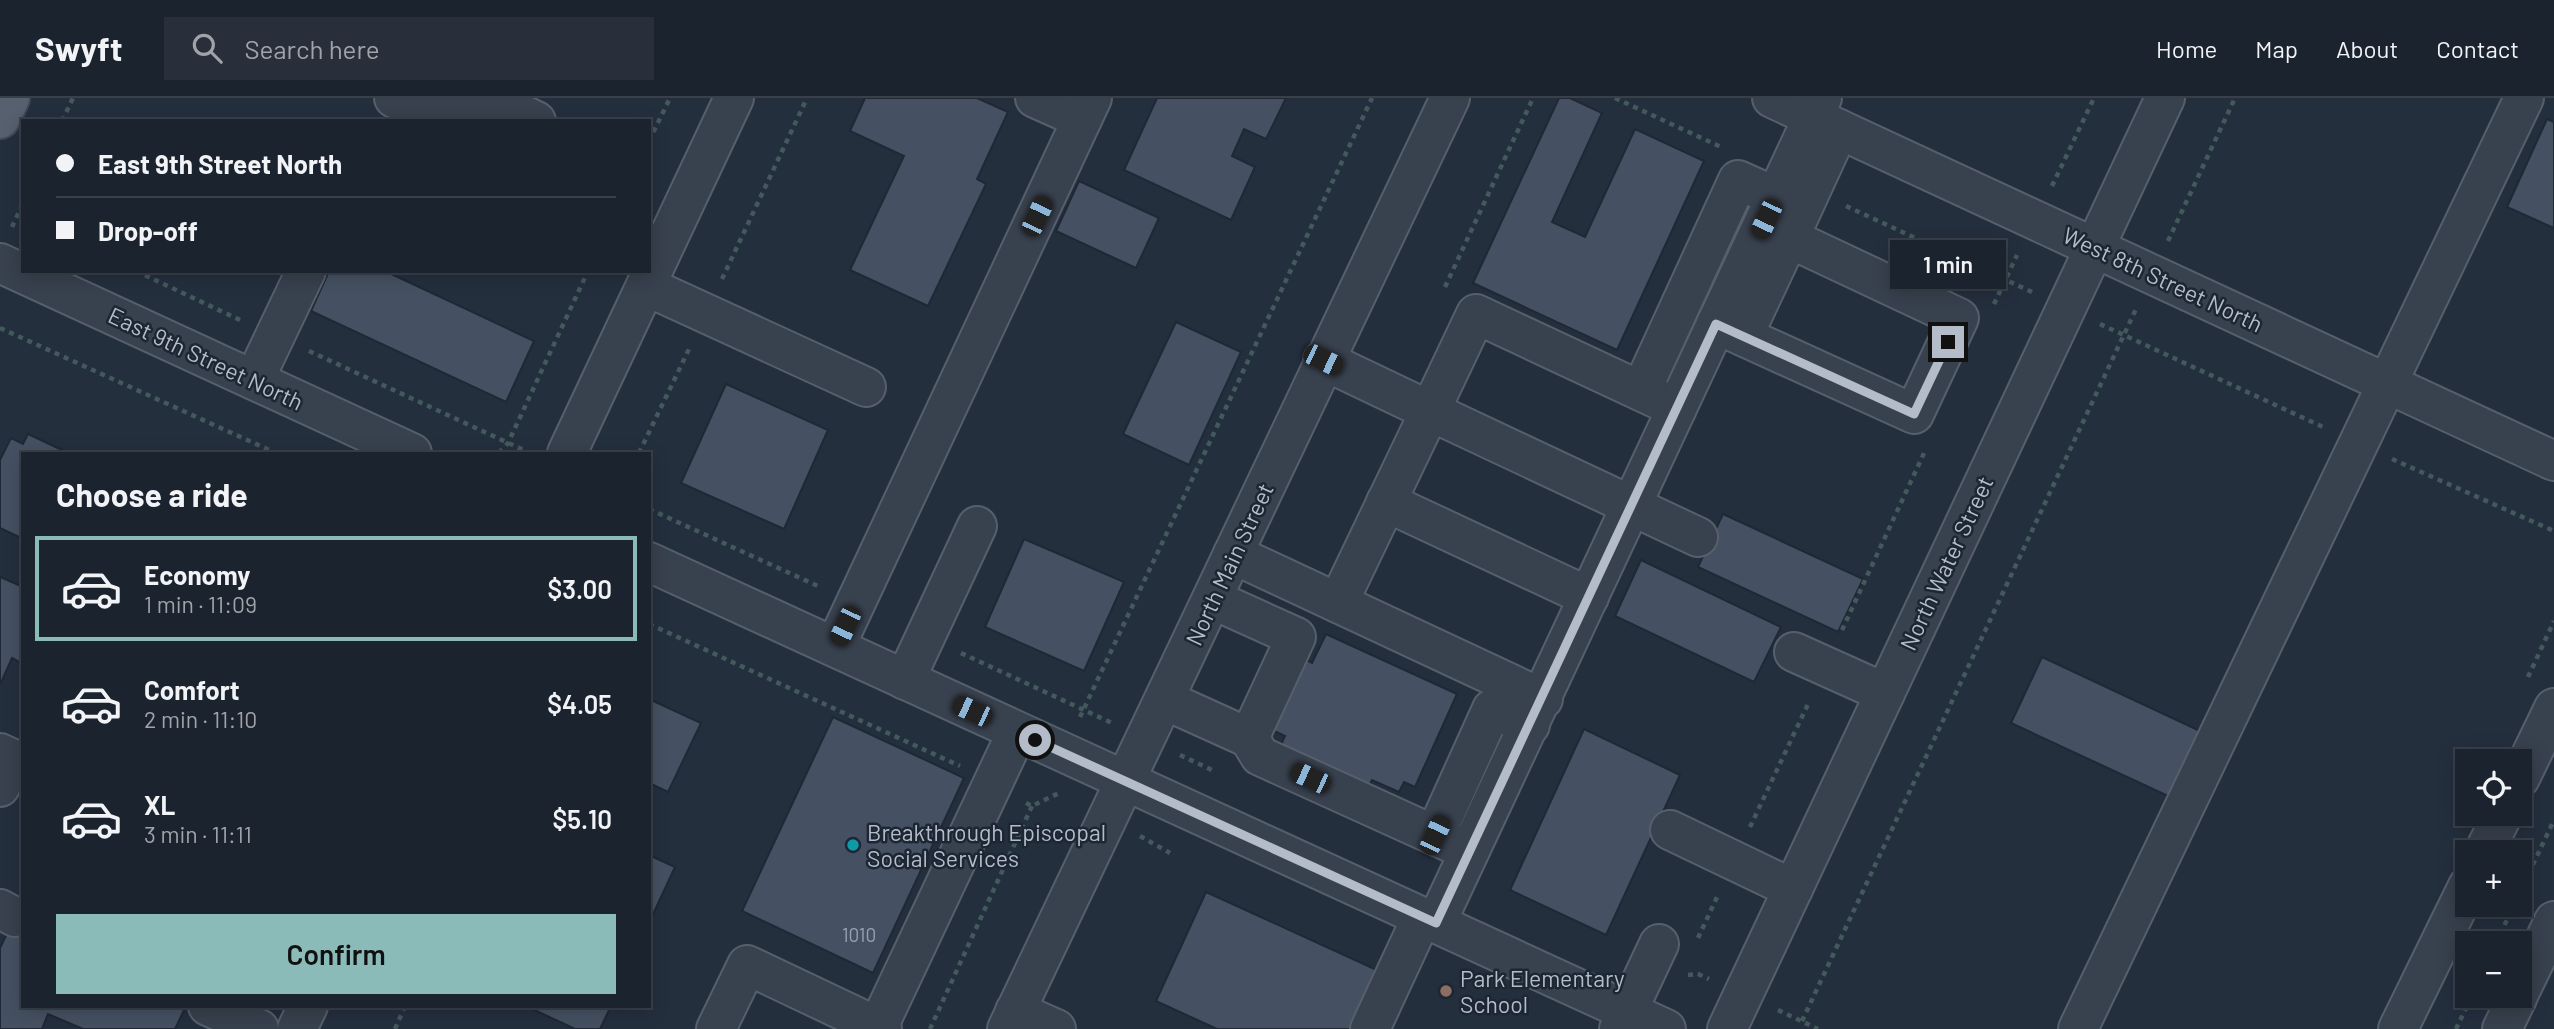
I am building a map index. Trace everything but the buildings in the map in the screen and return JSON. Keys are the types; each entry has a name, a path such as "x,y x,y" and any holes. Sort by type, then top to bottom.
{"main road":[{"path":"0,119 10,98"}],"street":[{"path":"378,119 388,98"},
{"path":"394,98 433,118 474,108 507,107 532,119"},
{"path":"651,265 657,240 734,98"},
{"path":"835,647 1087,109 1035,98"},
{"name":"North Main Street","path":"1011,1020 1450,98"},
{"name":"West 8th Street North","path":"1772,98 1825,115 2094,247 2554,461"},
{"name":"North Water Street","path":"1727,1029 2165,98"},
{"path":"2078,1029 2524,98"},
{"path":"1730,330 1776,197 1825,115"},
{"path":"1370,1029 1469,851 1677,408 1789,239 1825,115"},
{"path":"1641,391 1738,180 1776,197"},
{"path":"1730,330 1914,414 1959,318 1789,239"},
{"name":"East 9th Street North","path":"0,263 21,273"},
{"name":"East 9th Street North","path":"22,273 410,452"},
{"path":"254,380 305,273"},
{"path":"567,452 646,286 649,273"},
{"path":"646,286 866,387"},
{"path":"1339,603 1476,314 1677,408"},
{"path":"1323,360 1698,537"},
{"path":"1386,502 1589,597"},
{"path":"905,680 977,526"},
{"path":"1233,554 1339,603 1536,712"},
{"path":"651,563 1429,920 1623,1020 1666,1029"},
{"path":"1212,599 1296,637 1249,738"},
{"path":"1810,659 1885,694"},
{"path":"1165,700 1249,738 1260,755 1469,851"},
{"path":"2532,753 2554,708"},
{"path":"1435,835 1492,709 1536,712"},
{"path":"716,1029 747,965 879,1028 1017,732"},
{"path":"1670,830 1793,889"},
{"path":"2398,1029 2455,913"},
{"path":"2532,967 2554,921"},
{"path":"1623,1020 1680,952"},
{"path":"212,1008 259,1029"},
{"path":"297,1029 307,1008"},
{"path":"2502,1029 2512,1008"},
{"path":"1011,1020 1056,1029"}],"path":[{"path":"63,119 73,98"},
{"path":"651,137 670,98"},
{"path":"930,1029 1032,806 1061,792 1082,709 1372,98"},
{"path":"2050,191 2094,98"},
{"path":"2164,247 2235,98"},
{"path":"17,216 21,218"},
{"path":"1988,317 2022,246"},
{"path":"140,273 529,452"},
{"path":"500,452 508,443 587,273"},
{"path":"1802,1021 2139,301"},
{"path":"0,328 274,452"},
{"path":"1681,975 1680,952 1734,861 1810,659 1930,442"},
{"path":"651,625 835,707 993,783 1032,806"},
{"path":"1109,819 1170,853"},
{"path":"2532,867 2554,820"},
{"path":"395,1029 404,1008"}],"place":[{"name":"Breakthrough Episcopal Social Services","path":"853,845"},
{"name":"Park Elementary School","path":"1446,991"}],"route":[{"path":"1035,740 1436,923 1716,324 1914,414 1948,342"}]}
